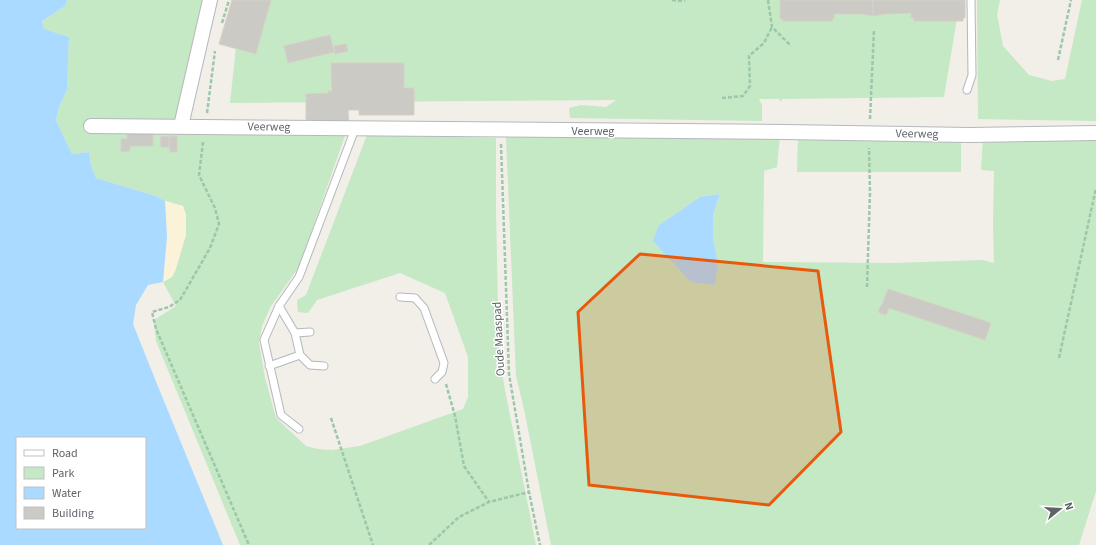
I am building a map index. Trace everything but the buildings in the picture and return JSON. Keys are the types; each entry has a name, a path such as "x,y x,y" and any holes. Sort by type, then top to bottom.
{"street":[{"path":"181,126 210,0"},
{"name":"Veerweg","path":"91,126 205,126 969,136 1096,133"}],"lane":[{"path":"967,90 972,75 971,0"},
{"path":"299,429 281,415 264,340 279,306 299,277 355,129"},
{"path":"400,297 415,298 424,308 444,363 442,372 434,379"},
{"path":"279,306 295,333 300,355 310,365 324,366"},
{"path":"295,333 310,332"},
{"path":"270,366 300,355"}],"path":[{"path":"220,29 229,0"},
{"path":"672,0 685,0"},
{"path":"722,98 743,96 750,86 749,56 764,43 772,27 768,0"},
{"path":"1058,60 1071,0"},
{"path":"772,27 791,46"},
{"path":"867,287 870,192 869,134 874,30"},
{"path":"216,48 199,175 215,208 218,224 210,248 180,300 169,307 152,312 156,329 249,545"},
{"name":"Oude Maaspad","path":"500,130 509,374 529,492 540,545"},
{"path":"1059,358 1096,188"},
{"path":"442,372 455,416 464,466 489,502"},
{"path":"331,418 373,545"},
{"path":"429,545 459,517 489,502 529,492"}],"highlighted area":[{"path":"640,254 818,271 841,432 769,505 589,485 578,312"}],"green space":[{"path":"67,0 206,0 178,122 222,134 346,133 299,267 271,306 262,326 259,343 265,378 276,418 306,446 332,450 360,446 463,409 468,397 468,357 445,293 400,273 317,300 308,313 298,312 297,300 306,295 367,135 496,138 499,354 536,545 240,545 156,341 154,320 176,306 163,282 172,277 186,235 186,215 183,206 165,201 156,196 96,178 91,165 89,152 72,154 56,120 59,107 67,90 69,37 44,29 42,21 65,6"},
{"path":"241,0 960,0 944,97 782,99 781,102 779,99 759,99 762,105 762,121 570,118 569,108 581,105 606,107 616,100 230,103"},
{"path":"977,0 1000,0 997,14 1003,46 1029,75 1052,81 1065,79 1082,0 1096,0 1096,121 978,119"},
{"path":"780,136 777,167 764,171 763,262 894,263 983,260 994,263 994,171 981,170 983,137 1096,140 1096,491 1079,545 551,545 516,376 506,137","holes":["720,194 713,215 713,239 718,263 659,225 700,197"]},
{"path":"798,136 961,137 961,172 797,172"}],"sand":[{"path":"165,201 183,206 186,215 186,235 176,269 172,277 163,282 167,237"}],"water":[{"path":"0,0 67,0 65,6 42,21 44,29 69,37 67,90 59,107 56,120 72,154 89,152 91,165 96,178 156,196 165,201 167,237 163,282 148,285 136,305 133,324 223,545 0,545"},
{"path":"720,194 713,215 713,239 718,263 715,285 691,282 653,241 659,225 700,197"}]}
